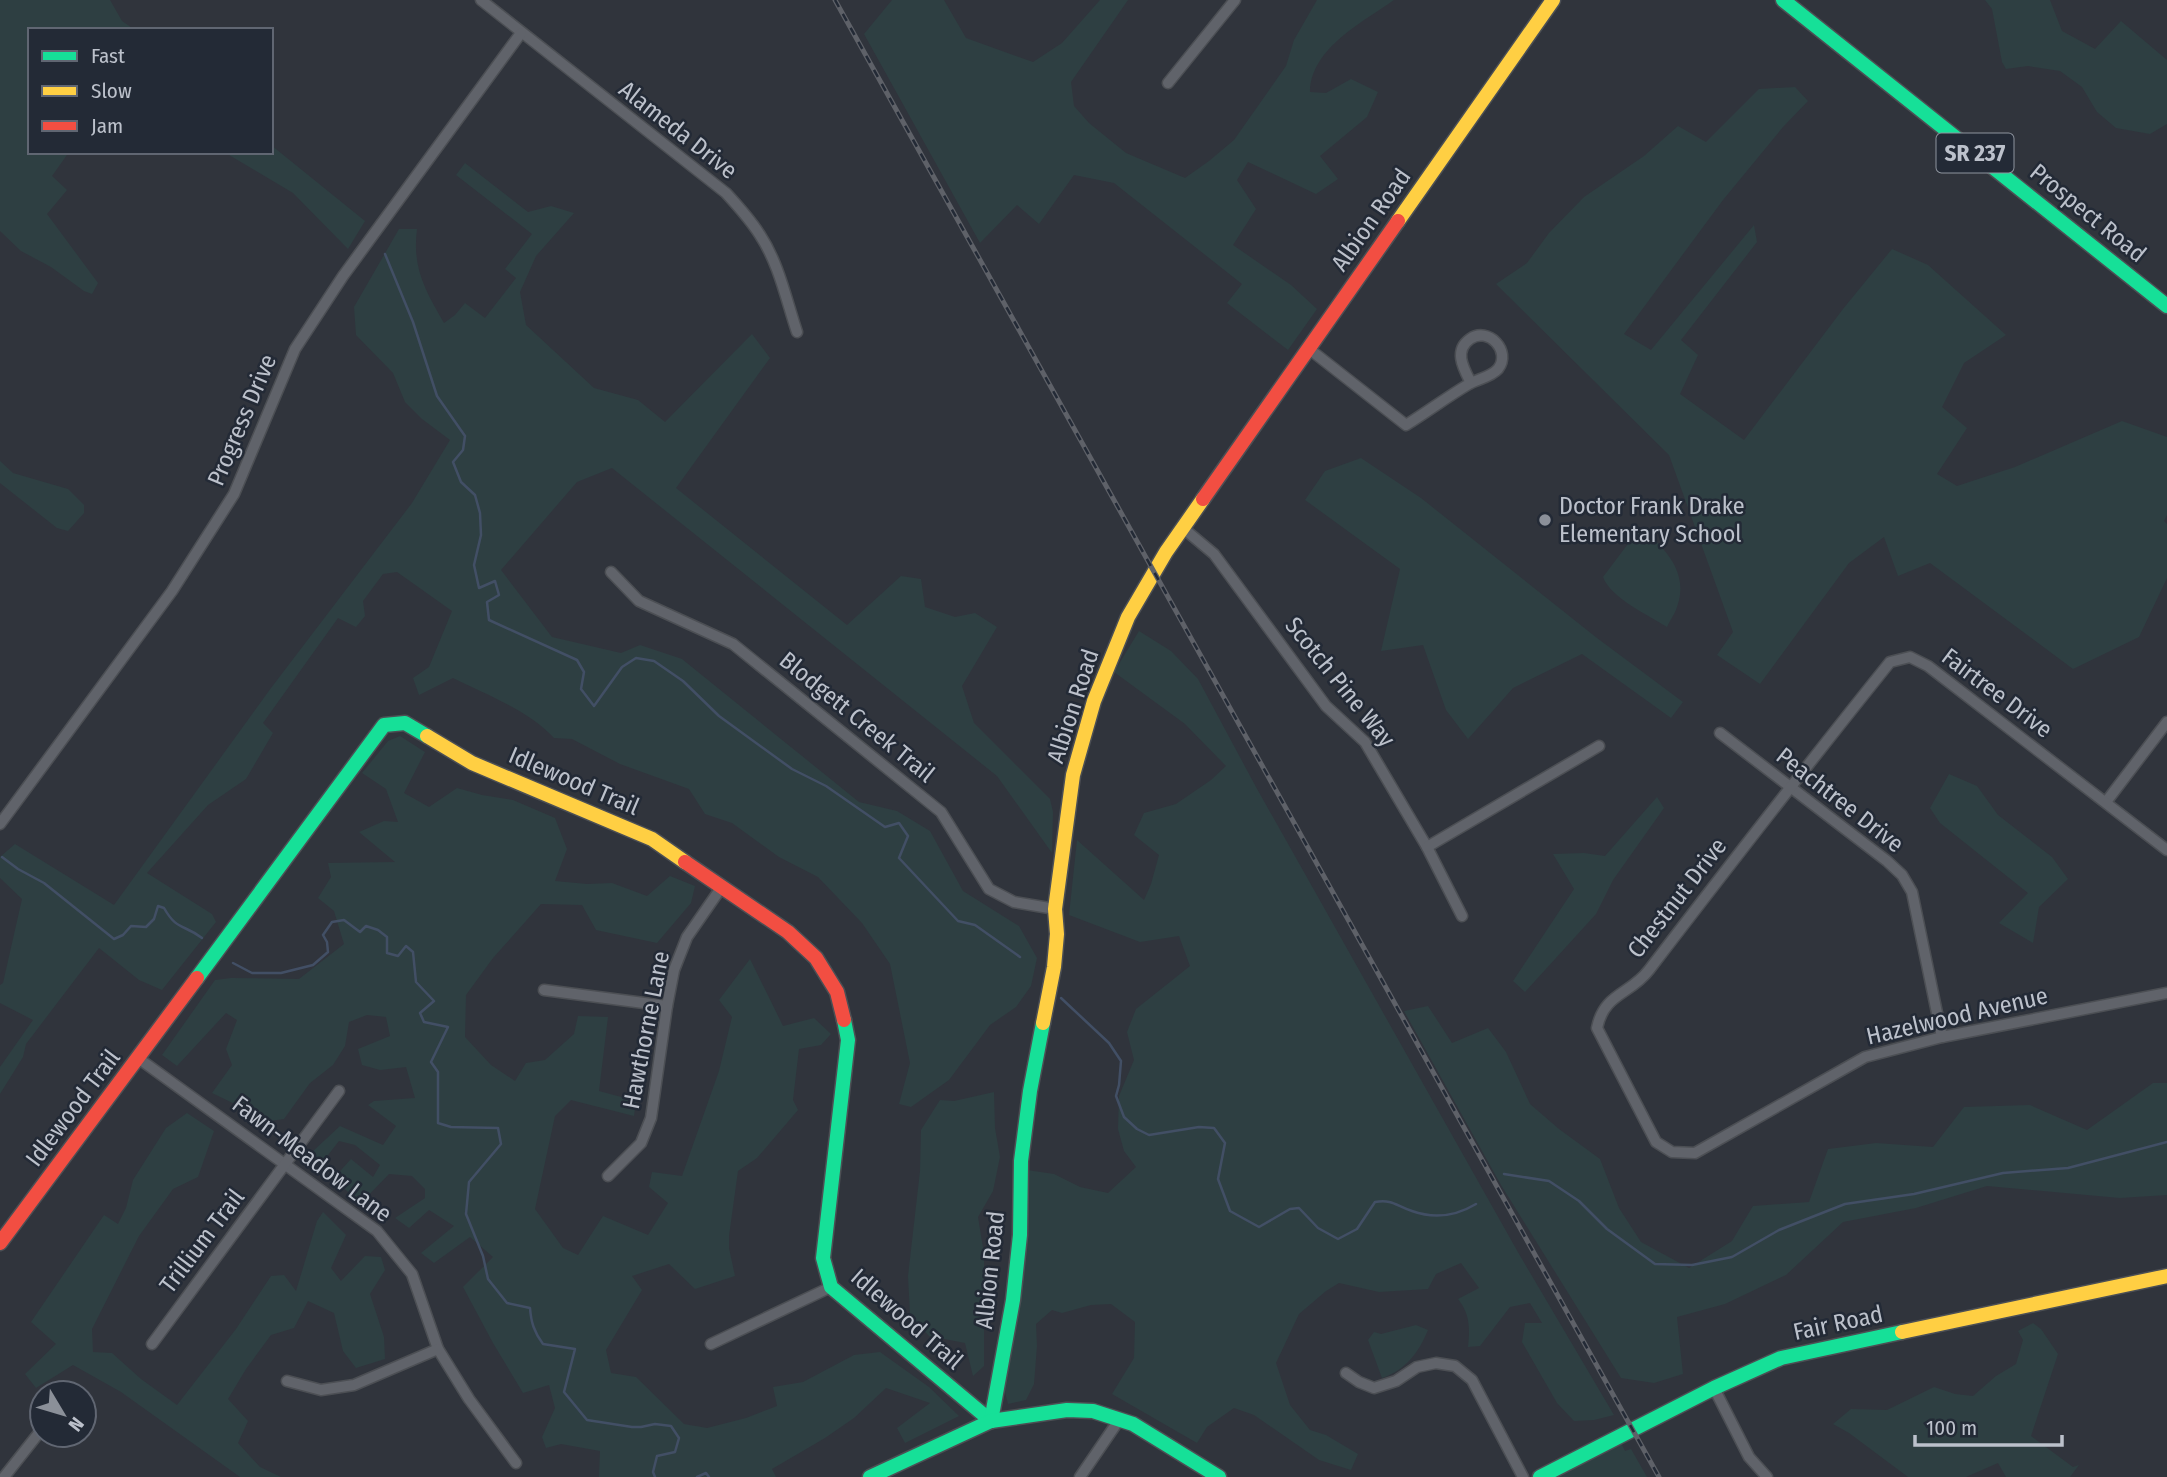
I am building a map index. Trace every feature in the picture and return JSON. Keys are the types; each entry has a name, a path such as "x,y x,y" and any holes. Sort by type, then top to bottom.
{"street":[{"name":"Alameda Drive","path":"481,0 726,193 747,216 775,264 797,332"},
{"path":"1168,83 1236,0"},
{"name":"Albion Road","path":"991,1421 1013,1300 1020,1235 1021,1161 1030,1091 1054,967 1057,934 1055,909 1073,775 1094,701 1128,617 1154,572 1553,0"},
{"name":"Prospect Road","path":"1783,0 2167,306"},
{"name":"Progress Drive","path":"0,824 172,591 234,495 295,349 343,276 522,33"},
{"path":"1308,348 1406,425 1498,369 1502,357 1500,346 1484,335 1473,337 1465,343 1461,354 1471,383"},
{"name":"Scotch Pine Way","path":"1183,528 1214,554 1326,706 1365,742 1427,847 1462,916"},
{"name":"Blodgett Creek Trail","path":"611,572 639,601 733,644 941,812 989,889 1014,902 1055,909"},
{"name":"Fairtree Drive","path":"1789,787 1890,662 1910,657 1928,666 2167,850"},
{"path":"2106,802 2167,722"},
{"name":"Idlewood Trail","path":"0,1243 384,725 405,723 472,763 652,839 788,932 816,958 837,992 848,1040 823,1258 831,1287 991,1421"},
{"name":"Peachtree Drive","path":"1720,733 1902,875 1912,892 1942,1037"},
{"path":"1427,847 1599,746"},
{"name":"Chestnut Drive","path":"1695,1153 1672,1152 1656,1142 1597,1028 1599,1016 1606,1004 1644,976 1789,787"},
{"name":"Hawthorne Lane","path":"608,1176 640,1143 651,1118 674,970 687,937 721,888"},
{"path":"544,990 667,1006"},
{"name":"Hazelwood Avenue","path":"1695,1153 1865,1057 1942,1037 2167,993"},
{"name":"Fawn-Meadow Lane","path":"138,1058 376,1231 412,1274 438,1349 469,1399 516,1463"},
{"name":"Trillium Trail","path":"152,1343 339,1091"},
{"name":"Fair Road","path":"1540,1477 1714,1388 1781,1358 2167,1276"},
{"path":"711,1344 831,1287"},
{"path":"288,1381 321,1390 354,1385 438,1349"},
{"path":"1346,1373 1374,1388 1396,1381 1417,1367 1436,1363 1455,1366 1472,1380 1523,1477"},
{"path":"1714,1388 1749,1457 1768,1477"},
{"path":"870,1477 991,1421 1067,1410 1093,1411 1133,1424 1219,1477"},
{"path":"1080,1477 1119,1420"},
{"path":"4,1477 28,1447"}],"shaded area":[{"path":"0,0 110,0 122,21 132,28 28,28 28,154 68,154 52,176 67,190 47,214 98,283 92,294 21,251 0,231"},
{"path":"892,0 944,0 966,38 1033,62 1062,43 1100,0 1128,0 1071,82 1074,106 1089,123 1126,153 1185,178 1234,140 1286,66 1294,40 1317,0 1394,0 1354,27 1329,49 1313,76 1310,92 1326,93 1351,79 1378,92 1367,117 1320,156 1338,179 1316,194 1248,162 1237,180 1256,209 1233,245 1291,285 1317,309 1288,350 1227,303 1242,284 1114,183 1074,175 1039,224 1017,205 980,243 864,34"},
{"path":"1985,0 2050,0 2062,31 2095,49 2121,21 2167,60 2167,124 2150,134 2116,128 2097,112 2082,87 2060,71 2028,66 2006,69 2002,62 1992,9"},
{"path":"1795,87 1808,101 1723,200 1624,334 1651,350 1754,225 1757,242 1681,340 1698,355 1680,394 1744,440 1892,249 1928,265 2006,335 1964,363 1942,407 1967,428 1937,474 1957,486 2015,467 2122,421 2167,437 2167,515 2164,521 2167,524 2167,578 2139,637 2073,669 1930,563 1898,576 1884,537 1849,563 1760,684 1717,655 1733,632 1669,455 1496,284 1527,263 1549,233 1584,197 1644,156 1678,126 1706,142 1759,89"},
{"path":"273,147 365,221 348,249 293,193 227,154 273,154"},
{"path":"465,163 528,212 551,206 574,213 536,256 520,292 526,325 594,388 638,400 665,422 752,334 770,358 676,488 847,625 901,576 921,579 925,607 955,617 975,613 997,627 962,686 974,723 1050,799 1053,812 1052,853 997,776 612,468 577,482 501,570 552,637 621,653 640,645 682,659 859,802 897,811 930,831 963,891 1019,926 1037,958 1031,986 1016,1007 990,1025 949,1080 911,1107 899,1104 910,1063 890,964 862,923 818,877 779,857 732,823 705,814 689,789 620,764 572,739 554,738 520,711 453,678 419,695 413,678 429,667 452,611 397,572 383,574 363,601 365,616 356,627 338,618 263,723 273,733 246,779 208,805 147,873 212,914 216,922 162,990 139,980 99,948 26,1044 23,1057 0,1094 0,1067 33,1020 0,1003 0,985 3,983 22,899 0,878 0,857 15,844 114,905 271,688 412,503 450,440 405,402 393,373 356,335 354,307 399,229 417,229 416,256 421,278 444,323 465,303 485,318 516,278 505,269 532,234 456,175"},
{"path":"1361,458 1421,498 1597,638 1683,702 1671,718 1582,654 1513,688 1468,739 1446,710 1423,645 1381,651 1400,569 1305,500 1325,471"},
{"path":"0,461 13,473 68,489 84,505 84,513 68,531 57,528 0,483"},
{"path":"1640,528 1666,552 1680,583 1676,610 1667,627 1622,599 1607,585 1603,577"},
{"path":"1139,631 1171,651 1198,679 1519,1254 1614,1415 1574,1421 1557,1403 1522,1342 1525,1323 1542,1323 1530,1303 1510,1307 1480,1346 1468,1347 1468,1322 1458,1299 1479,1288 1461,1263 1436,1274 1428,1289 1379,1292 1339,1283 1299,1314 1276,1363 1290,1405 1310,1430 1326,1435 1358,1454 1351,1470 1319,1460 1254,1415 1234,1408 1207,1427 1197,1443 1112,1394 1134,1358 1135,1322 1111,1304 1091,1305 1062,1313 1052,1310 1036,1324 1034,1384 1026,1400 1008,1404 1004,1388 1018,1311 1027,1170 1054,1174 1080,1187 1108,1193 1136,1167 1124,1151 1118,1129 1119,1096 1134,1060 1127,1032 1136,1009 1190,966 1179,936 1140,942 1069,915 1077,840 1144,900 1159,855 1134,835 1144,813 1176,804 1226,766 1185,724 1114,672"},
{"path":"400,736 425,752 404,793 429,807 457,788 513,800 555,818 567,849 555,881 612,883 647,896 670,876 695,886 691,903 657,943 596,930 582,905 541,904 493,958 466,995 465,1037 491,1065 515,1081 526,1063 545,1060 574,1034 578,1016 608,1017 599,1091 636,1101 634,1116 571,1100 555,1116 535,1209 563,1248 578,1255 603,1216 648,1235 668,1203 649,1187 652,1172 682,1176 719,1071 732,1017 719,1000 750,959 783,1026 814,1018 831,1034 821,1045 799,1049 793,1100 798,1110 757,1158 738,1171 729,1236 735,1276 695,1289 669,1264 632,1276 642,1290 606,1350 611,1373 636,1377 684,1424 707,1428 746,1418 777,1406 773,1387 803,1382 854,1355 880,1352 929,1387 959,1416 905,1443 897,1428 930,1403 886,1388 854,1418 772,1469 776,1477 599,1477 600,1451 561,1444 546,1448 542,1437 555,1408 549,1385 523,1393 463,1287 493,1257 470,1237 434,1263 421,1253 454,1226 429,1210 409,1228 395,1218 425,1198 425,1189 412,1176 389,1174 361,1203 333,1179 351,1159 373,1177 380,1165 355,1145 339,1141 321,1164 311,1153 340,1126 383,1145 396,1126 368,1105 374,1101 415,1098 406,1067 380,1070 362,1065 358,1049 390,1036 386,1017 367,1015 349,1022 345,1046 333,1065 310,1083 284,1119 270,1121 212,1093 232,1065 226,1049 237,1020 226,1013 177,1066 162,1055 215,980 299,979 344,944 334,911 318,898 331,877 328,863 395,862 359,832 384,821 398,822 386,789 362,773 388,741"},
{"path":"1949,774 1977,786 1998,815 2052,857 2068,879 2039,907 2033,943 1999,923 2028,893 1940,823 1930,808"},
{"path":"1657,797 1664,808 1613,880 1596,914 1525,992 1513,981 1574,889 1553,854 1584,853 1605,856"},
{"path":"1428,1006 1452,1043 1488,1028 1506,1052 1530,1104 1600,1159 1619,1208 1641,1242 1689,1268 1732,1241 1753,1206 1809,1202 1828,1149 1876,1143 1933,1147 1964,1107 2030,1105 2087,1130 2153,1083 2167,1083 2167,1195 2120,1198 1987,1186 1916,1208 1843,1222 1786,1275 1725,1304 1677,1317 1683,1374 1654,1383 1621,1378 1501,1185 1404,1011"},
{"path":"994,1092 995,1128 1000,1157 993,1191 978,1217 984,1254 984,1366 973,1376 965,1343 929,1336 910,1315 908,1276 920,1171 921,1130 940,1100 954,1101"},
{"path":"187,1113 214,1131 198,1177 173,1189 139,1236 92,1329 93,1352 112,1353 141,1379 177,1405 236,1329 271,1276 284,1275 296,1291 317,1221 323,1212 346,1235 331,1268 341,1281 365,1256 381,1257 385,1270 370,1294 384,1337 385,1359 356,1368 343,1351 334,1313 308,1301 294,1328 271,1335 228,1399 248,1421 238,1443 260,1467 281,1477 240,1477 121,1392 73,1365 50,1379 29,1379 25,1374 56,1344 31,1322 104,1215 118,1224 126,1208 133,1180 166,1128"},
{"path":"2033,1323 2041,1329 2058,1354 2031,1436 2073,1467 2079,1465 2070,1477 2006,1477 1998,1463 1966,1477 1908,1477 1833,1424 1851,1409 1887,1410 1934,1387 1973,1396 1996,1376 2016,1364 2023,1340 2018,1331"},
{"path":"1416,1325 1428,1330 1420,1346 1405,1365 1382,1378 1368,1340 1374,1332 1381,1334"},
{"path":"1618,1437 1625,1451 1631,1449 1647,1477 1539,1477"}],"waterway":[{"path":"385,254 413,322 437,396 465,436 463,450 453,462 461,482 475,495 480,513 481,535 474,565 479,588 495,581 499,595 487,602 489,620 577,660 584,672 581,689 594,706 622,667 636,658 654,661 683,681 719,716 792,769 826,786 885,827 899,823 908,836 899,858 958,921 975,925 1020,957"},
{"path":"2,857 44,883 114,939 123,935 131,926 146,927 154,919 158,906 164,908 177,924 202,938"},
{"path":"233,963 252,973 281,973 313,965 328,952 323,935 332,922 344,920 360,932 366,926 378,930 387,937 387,953 398,956 406,946 413,952 416,982 434,1001 420,1013 424,1022 448,1027 431,1062 438,1072 438,1123 451,1127 498,1128 501,1144 469,1182 466,1214 483,1256 488,1279 507,1303 530,1308 534,1327 543,1344 575,1349 564,1392 587,1420 632,1427 655,1424 671,1426 679,1438 675,1452 657,1456 653,1472 655,1477"},
{"path":"1061,998 1109,1043 1121,1061 1116,1096 1124,1117 1137,1129 1149,1135 1199,1127 1214,1128 1225,1143 1218,1179 1230,1211 1259,1227 1290,1209 1299,1208 1318,1228 1338,1239 1357,1229 1375,1202 1390,1202 1420,1213 1437,1215 1453,1214 1476,1204"},
{"path":"1504,1174 1549,1181 1579,1201 1607,1229 1655,1264 1692,1265 1732,1257 1779,1230 1845,1204 1914,1194 2003,1173 2068,1168 2167,1142"},
{"path":"697,1477 706,1473 709,1477"}],"railway":[{"path":"835,0 1659,1477"}],"traffic: fast":[{"path":"1783,0 2167,306"},
{"path":"197,978 384,725 405,723 427,736"},
{"path":"844,1020 848,1040 823,1258 831,1287 991,1421"},
{"path":"991,1421 1013,1300 1020,1235 1021,1161 1030,1091 1043,1023"},
{"path":"1540,1477 1714,1388 1781,1358 1902,1332"},
{"path":"870,1477 991,1421 1067,1410 1093,1411 1133,1424 1219,1477"}],"traffic: slow":[{"path":"1398,221 1553,0"},
{"path":"1043,1023 1054,967 1057,934 1055,909 1073,775 1094,701 1128,617 1166,552 1203,499"},
{"path":"427,736 472,763 652,839 685,862"},
{"path":"1902,1332 2167,1276"}],"traffic: jam":[{"path":"1203,499 1398,221"},
{"path":"685,862 788,932 816,958 837,992 844,1020"},
{"path":"0,1243 197,978"}],"place":[{"name":"Doctor Frank Drake Elementary School","path":"1545,520"}]}
